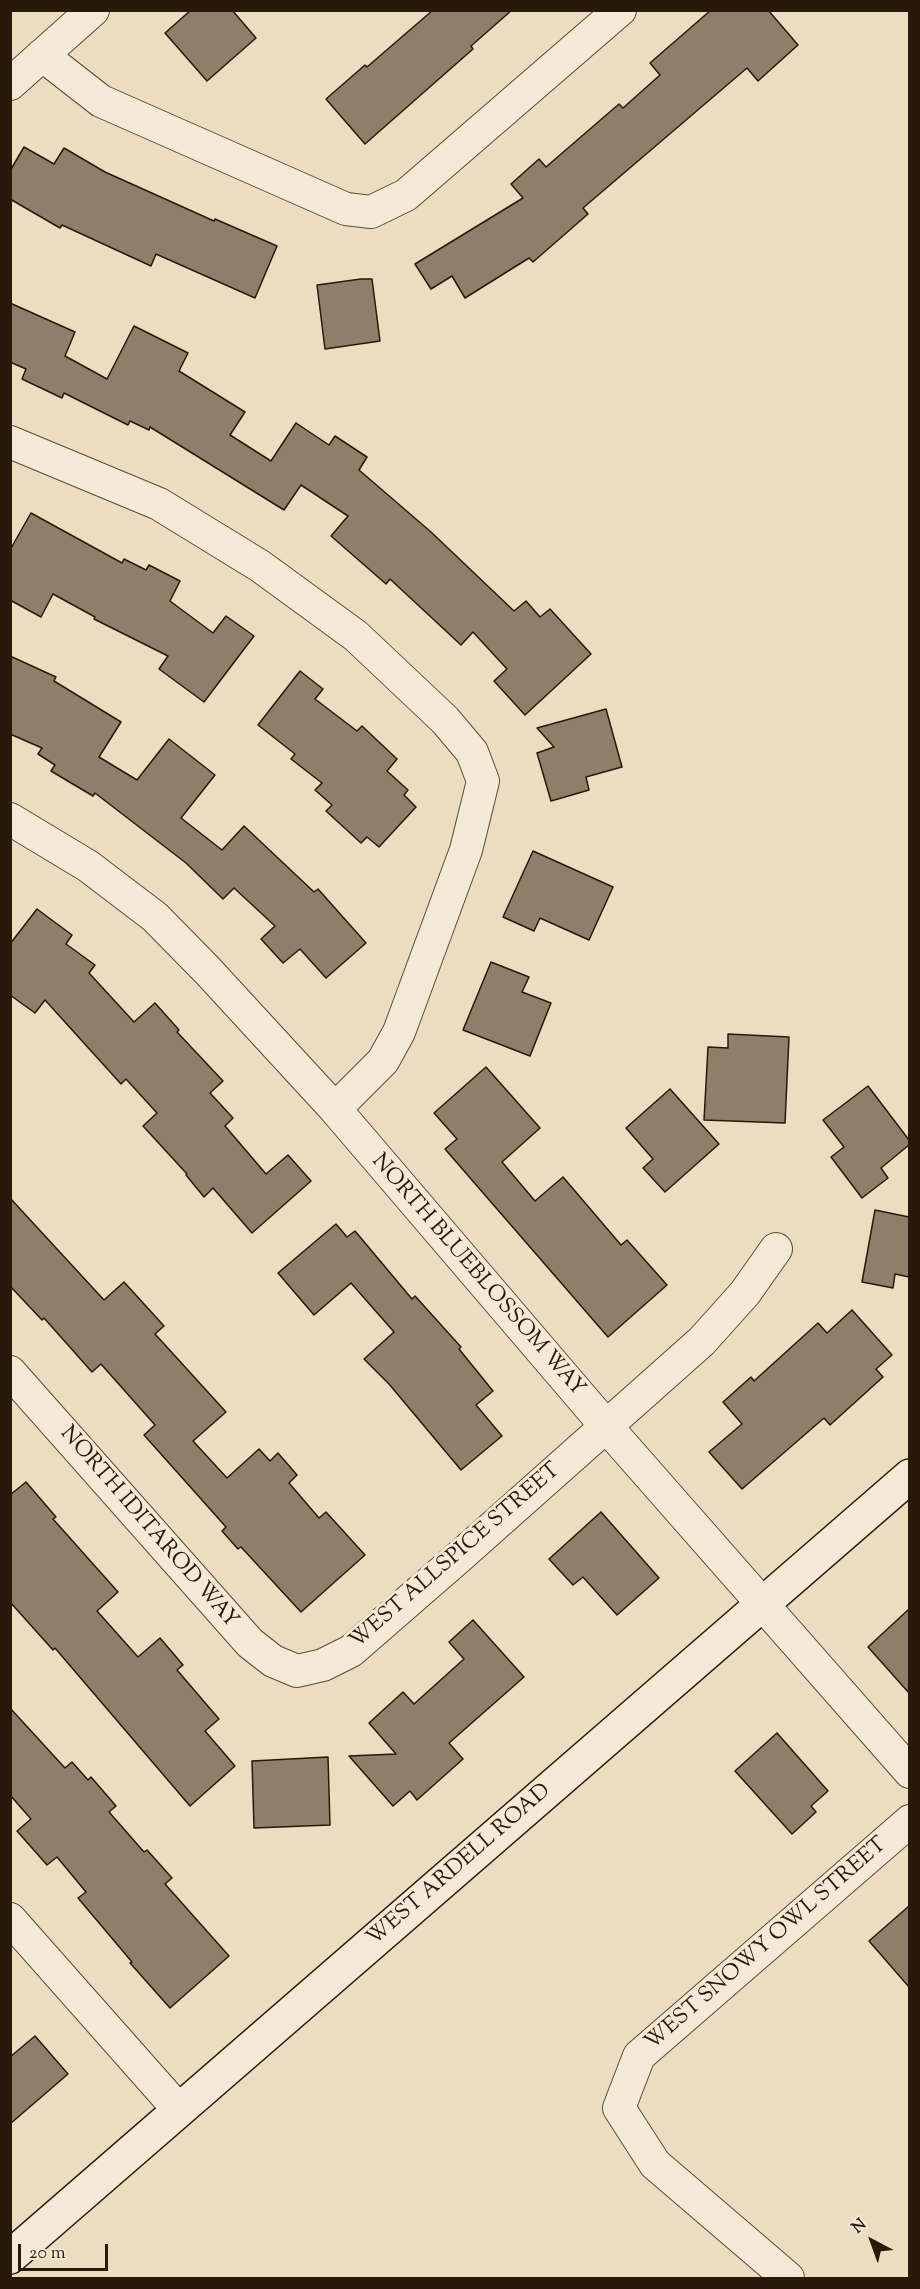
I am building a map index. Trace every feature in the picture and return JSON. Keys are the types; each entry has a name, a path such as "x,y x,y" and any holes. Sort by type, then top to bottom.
{"street":[{"path":"10,84 93,10"},
{"path":"42,55 101,101 346,209 371,212 406,195 620,10"},
{"path":"10,442 159,504 260,566 356,636 445,720 472,752 483,781 466,850 399,1032 383,1061 335,1109"},
{"name":"NORTH BLUEBLOSSOM WAY","path":"10,819 88,866 155,918 208,971 335,1109 606,1426 909,1772"},
{"name":"WEST ALLSPICE STREET","path":"297,1671 323,1665 351,1651 458,1558 702,1341 745,1293 776,1249"},
{"name":"NORTH IDITAROD WAY","path":"10,1372 250,1642 273,1661 297,1671"},
{"name":"WEST ARDELL ROAD","path":"10,2257 909,1476"},
{"name":"WEST SNOWY OWL STREET","path":"788,2278 655,2164 619,2108 639,2056 909,1821"},
{"path":"15,1933 179,2110"}],"building":[{"path":"191,10 232,10 256,38 207,81 165,33"},
{"path":"433,10 512,10 471,46 473,49 365,144 326,99"},
{"path":"711,10 768,10 798,45 758,81 747,68 583,208 588,214 533,262 529,258 465,298 452,276 431,289 415,264 523,198 511,184 539,159 546,167 619,104 623,108 660,75 650,63"},
{"path":"24,147 54,164 64,148 105,172 214,221 215,219 277,246 255,298 156,254 151,266 62,225 60,228 10,199 10,171"},
{"path":"372,279 380,341 325,349 317,285"},
{"path":"10,303 75,332 65,356 107,379 134,326 188,353 179,371 245,412 230,435 271,461 296,423 329,445 335,436 367,457 359,470 431,532 514,611 526,601 540,617 550,609 591,654 525,715 494,681 507,669 473,632 461,645 390,579 386,584 331,536 348,516 301,485 284,510 150,427 149,430 130,421 128,425 64,393 62,398 22,379 26,369 10,362"},
{"path":"31,513 122,563 124,559 146,570 149,565 180,581 170,601 213,633 226,616 254,636 204,702 159,669 168,656 94,619 95,617 53,594 41,617 10,600 10,550"},
{"path":"10,656 56,677 54,681 121,722 99,757 137,780 169,739 215,775 181,818 222,850 244,826 314,892 318,889 366,943 326,978 300,949 283,963 261,939 275,926 234,888 223,899 186,863 95,793 93,796 51,771 55,765 38,754 42,748 10,734"},
{"path":"300,671 323,689 315,699 357,731 362,726 397,759 387,771 408,790 404,795 416,807 379,847 367,837 361,843 326,811 332,805 315,790 322,783 291,759 295,754 258,725"},
{"path":"606,709 622,767 586,777 589,790 551,801 537,753 554,747 537,728"},
{"path":"533,851 613,887 589,940 540,918 534,931 503,917"},
{"path":"37,909 72,935 66,944 95,965 89,973 134,1022 155,1003 179,1030 177,1032 223,1081 210,1093 233,1118 225,1126 266,1174 288,1155 311,1181 252,1233 213,1188 204,1197 187,1174 143,1126 157,1113 126,1079 121,1084 45,1000 35,1013 10,995 10,944"},
{"path":"491,962 529,977 522,992 551,1003 530,1056 463,1030"},
{"path":"728,1034 789,1037 785,1123 704,1120 708,1047 728,1048"},
{"path":"486,1067 540,1128 502,1162 535,1201 563,1177 621,1245 627,1240 667,1285 608,1337 445,1149 457,1139 434,1113"},
{"path":"868,1086 909,1140 909,1145 881,1168 888,1178 862,1198 831,1157 844,1147 823,1120"},
{"path":"670,1089 719,1144 665,1192 643,1168 653,1159 626,1128"},
{"path":"10,1198 104,1300 124,1282 164,1326 155,1334 226,1412 193,1441 227,1478 259,1449 270,1461 278,1453 297,1475 289,1483 319,1518 326,1512 365,1555 301,1612 241,1547 238,1549 222,1531 226,1527 144,1435 155,1425 101,1364 92,1372 44,1318 42,1320 10,1286"},
{"path":"875,1210 909,1217 909,1277 895,1274 893,1288 862,1282"},
{"path":"336,1224 347,1237 355,1231 412,1299 415,1296 461,1347 459,1349 493,1391 476,1405 502,1436 461,1470 389,1384 364,1359 394,1332 351,1283 314,1315 278,1273"},
{"path":"852,1310 892,1355 876,1369 883,1377 830,1425 824,1418 742,1489 709,1452 742,1424 723,1402 751,1377 754,1381 818,1323 827,1333"},
{"path":"26,1482 56,1517 53,1519 118,1592 97,1611 138,1657 160,1638 183,1665 177,1670 219,1719 205,1731 235,1766 190,1806 55,1648 53,1650 10,1602 10,1495"},
{"path":"601,1512 659,1578 617,1615 583,1577 573,1585 549,1559"},
{"path":"909,1609 909,1693 868,1647"},
{"path":"473,1620 524,1677 449,1743 463,1759 417,1800 410,1791 393,1806 349,1756 396,1754 369,1723 403,1692 414,1704 464,1659 449,1642"},
{"path":"10,1708 65,1768 72,1762 88,1780 91,1777 116,1806 109,1812 144,1852 147,1850 172,1878 165,1884 229,1956 170,2008 130,1963 132,1962 78,1898 86,1892 57,1857 47,1865 17,1831 31,1819 10,1795"},
{"path":"777,1733 828,1791 811,1806 816,1812 792,1834 735,1771"},
{"path":"328,1757 330,1825 254,1828 252,1761"},
{"path":"909,1906 909,1987 869,1941"},
{"path":"35,2036 68,2074 10,2124 10,2057"}]}
